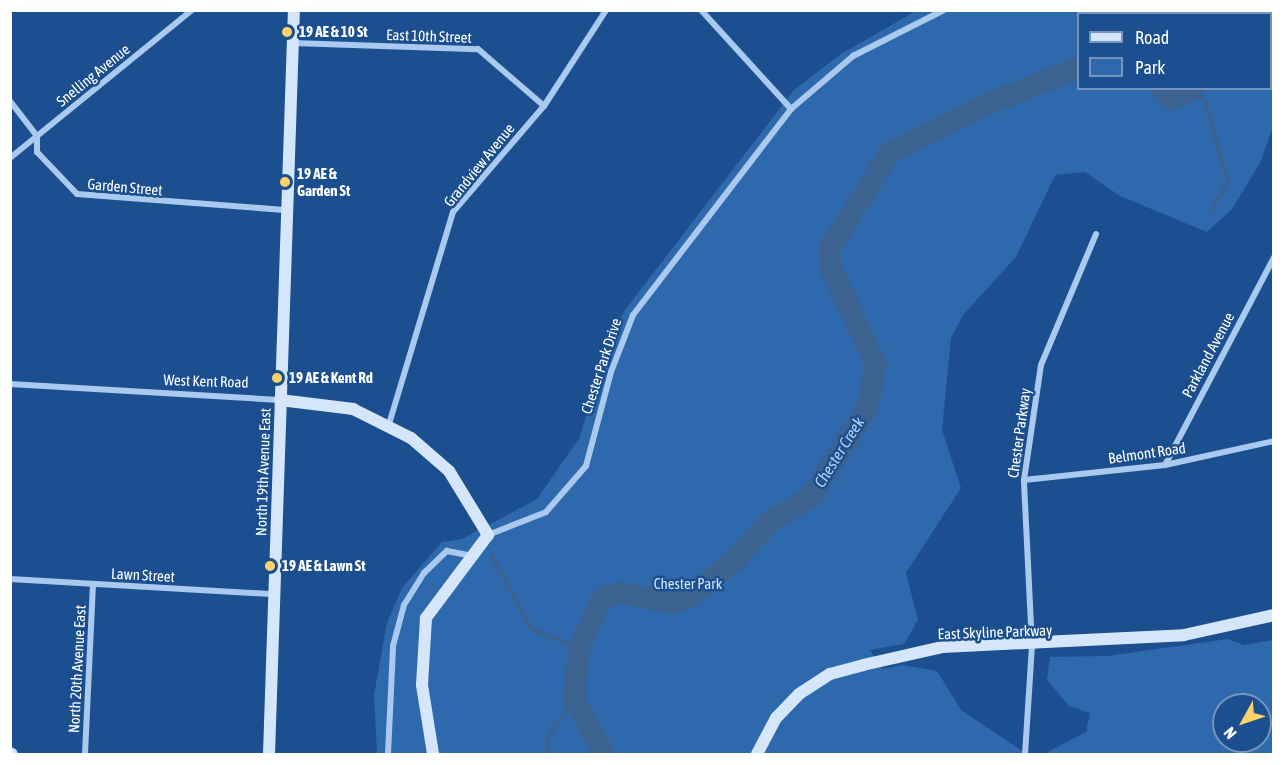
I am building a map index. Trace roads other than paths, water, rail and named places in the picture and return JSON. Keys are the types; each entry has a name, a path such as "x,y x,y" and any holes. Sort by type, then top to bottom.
{"street":[{"name":"Snelling Avenue","path":"10,158 192,10"},
{"name":"North 19th Avenue East","path":"269,754 294,10"},
{"name":"Grandview Avenue","path":"389,424 453,212 544,106 606,10"},
{"path":"701,10 791,110"},
{"name":"Chester Park Drive","path":"433,754 422,686 426,618 468,555 488,535 546,512 586,466 611,372 633,315 791,110 853,56 944,10"},
{"name":"East 10th Street","path":"293,43 478,49 544,106"},
{"name":"Garden Street","path":"10,101 37,136 37,152 77,194 288,210"},
{"name":"Chester Parkway","path":"1025,754 1032,646 1024,480 1041,365 1096,234"},
{"name":"Parkland Avenue","path":"1165,465 1274,257"},
{"name":"West Kent Road","path":"10,384 337,405 389,424 449,471 488,535"},
{"name":"Belmont Road","path":"1024,480 1165,465 1274,441"},
{"path":"388,754 393,646 404,604 424,573 447,551 468,555"},
{"name":"Lawn Street","path":"10,579 275,594"},
{"name":"North 20th Avenue East","path":"85,754 93,585"},
{"name":"East Skyline Parkway","path":"757,754 776,718 830,674 942,647 1032,646 1184,635 1274,615"}],"waterway":[{"name":"Chester Creek","path":"604,754 574,699 579,649 598,606 606,596 621,593 672,603 688,598 734,561 772,520 811,497 868,407 876,364 831,269 829,250 890,152 985,105 1077,68"},
{"name":"Chester Creek","path":"1163,90 1172,99 1191,90"},
{"path":"1195,92 1205,101 1228,182 1211,210"},
{"path":"491,554 531,628 579,649"},
{"path":"547,754 547,739 574,699"}],"place":[{"name":"19 AE & 10 St","path":"287,32"},
{"name":"19 AE & Garden St","path":"285,182"},
{"name":"19 AE & Kent Rd","path":"277,378"},
{"name":"19 AE & Lawn St","path":"270,566"}],"park label":[{"name":"Chester Park","path":"688,584"}]}
